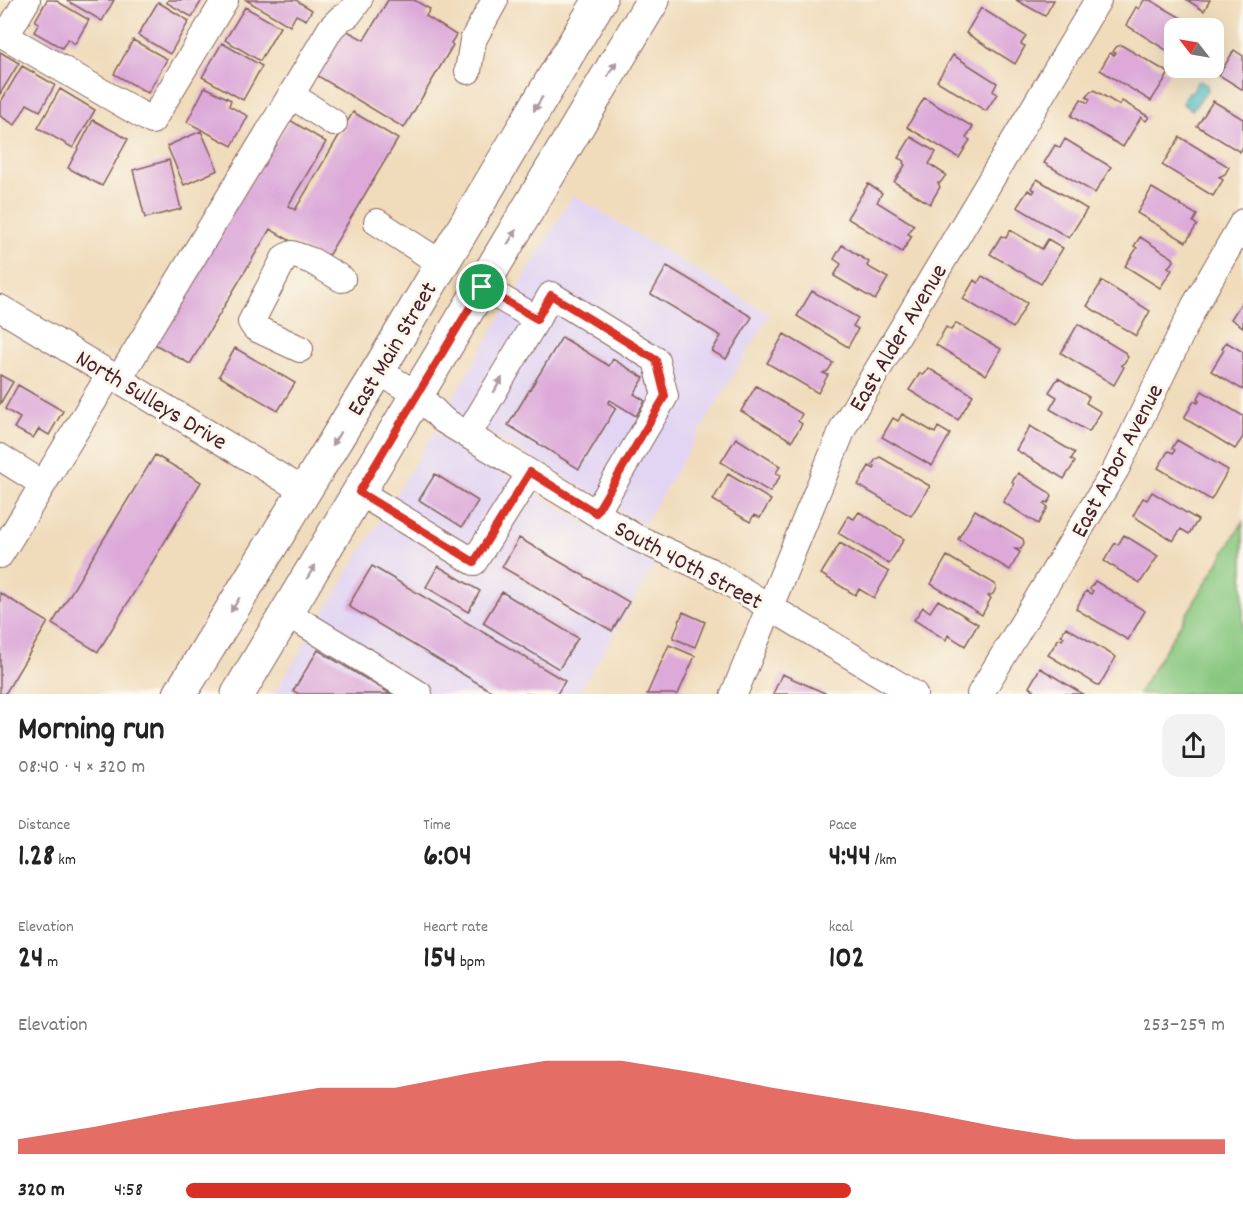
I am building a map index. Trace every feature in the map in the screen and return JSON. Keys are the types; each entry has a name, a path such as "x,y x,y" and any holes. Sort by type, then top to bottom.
{"main road":[{"name":"East Main Street","path":"180,694 378,371 600,0"},
{"name":"East Main Street","path":"238,694 653,0"}],"street":[{"path":"27,0 3,34 152,121 225,0"},
{"path":"0,555 291,95 330,28 348,15 359,0"},
{"path":"468,71 473,40 495,0"},
{"name":"East Alder Avenue","path":"734,694 844,426 1098,0"},
{"path":"291,95 334,123"},
{"path":"377,222 442,264"},
{"name":"East Arbor Avenue","path":"980,694 1116,469 1195,305 1240,234"},
{"path":"300,349 255,328 251,321 285,257 292,254 312,261 342,279"},
{"path":"482,287 537,319"},
{"path":"468,435 551,295 656,360 665,396 596,513"},
{"name":"North Sulleys Drive","path":"0,308 304,491"},
{"name":"South 40th Street","path":"378,371 418,395 443,420 635,537 711,571 914,694"},
{"path":"0,457 43,484"},
{"path":"359,492 474,562 530,472"},
{"path":"287,613 419,694"}],"shaded area":[{"path":"573,195 770,315 644,525 447,408"},
{"path":"434,432 655,565 578,694 274,694"}],"green space":[{"path":"1243,522 1243,694 1138,694"}],"water":[{"path":"1200,81 1207,85 1208,90 1192,110 1183,102"}],"building":[{"path":"47,0 55,0 89,20 75,44 68,39 62,48 34,32 39,23 35,21"},
{"path":"66,0 114,0 102,21"},
{"path":"168,0 202,0 192,17 167,3"},
{"path":"246,0 296,0 312,10 306,20 296,15 290,26"},
{"path":"388,0 414,0 430,9 426,16 456,35 451,43 453,45 404,128 313,73 340,27 364,40"},
{"path":"1016,0 1054,0 1045,16"},
{"path":"1144,0 1150,0 1182,18 1164,18 1164,49 1126,25 1136,7 1139,9"},
{"path":"1187,0 1210,0 1204,11"},
{"path":"158,2 189,21 170,54 138,35"},
{"path":"245,7 280,27 260,61 225,40"},
{"path":"981,8 1026,36 1021,44 1025,46 1015,64 966,33"},
{"path":"133,40 167,59 148,93 114,74"},
{"path":"222,43 262,66 243,100 202,77"},
{"path":"1121,45 1164,70 1166,78 1151,101 1100,70 1110,53 1114,55 1116,53 1113,52"},
{"path":"1234,50 1243,56 1243,90 1224,78 1224,67"},
{"path":"0,52 19,63 0,94"},
{"path":"953,55 997,83 993,91 997,94 986,111 937,81"},
{"path":"22,66 55,85 40,111 27,104 15,125 0,116 0,103"},
{"path":"205,87 231,100 229,106 248,116 232,146 187,122"},
{"path":"60,89 95,110 73,148 38,128"},
{"path":"1094,90 1119,105 1122,101 1149,117 1146,121 1141,117 1123,147 1071,116 1081,99 1088,103 1090,99 1086,97"},
{"path":"924,98 973,127 966,138 970,140 959,158 907,127"},
{"path":"1213,101 1243,119 1243,146 1240,152 1197,126"},
{"path":"353,112 398,139 325,261 270,229 190,364 149,341 290,120 326,142 288,206 295,210"},
{"path":"93,120 128,139 102,186 68,168"},
{"path":"201,131 218,170 184,185 167,146"},
{"path":"911,137 936,152 929,164 946,175 938,183 940,187 930,204 894,182 905,165 904,161 898,158"},
{"path":"1180,137 1229,167 1225,174 1219,177 1223,180 1213,196 1162,165"},
{"path":"1065,139 1111,167 1095,193 1044,163 1055,145 1060,148"},
{"path":"169,160 181,209 145,218 133,170"},
{"path":"1037,179 1087,209 1069,238 1017,207 1028,190 1033,193 1035,190 1031,188"},
{"path":"868,184 882,193 877,202 914,225 908,234 912,236 902,252 847,218"},
{"path":"1152,188 1197,215 1193,222 1197,225 1186,242 1137,213"},
{"path":"1010,230 1042,249 1048,239 1063,248 1041,284 990,254 1001,236 1006,238"},
{"path":"1140,237 1173,258 1174,261 1168,267 1172,270 1160,288 1125,266 1137,248 1134,246"},
{"path":"842,245 869,262 867,266 888,278 875,300 834,276 841,264 834,259"},
{"path":"667,266 752,317 726,359 712,351 721,336 651,294"},
{"path":"982,276 1027,303 1013,328 963,299 974,280 978,283"},
{"path":"1102,281 1150,311 1136,336 1087,306"},
{"path":"812,291 858,318 853,326 858,329 848,347 797,316"},
{"path":"1243,300 1243,327 1231,319"},
{"path":"956,323 1001,349 986,375 936,345 946,327 951,330"},
{"path":"1078,324 1126,353 1128,357 1121,365 1124,367 1114,385 1061,353"},
{"path":"784,334 833,363 828,371 823,373 828,375 818,393 767,363"},
{"path":"562,337 609,366 613,359 644,378 634,394 645,401 636,416 610,400 608,403 616,408 579,469 508,425"},
{"path":"1226,342 1243,352 1243,390 1211,371 1224,350 1222,349"},
{"path":"235,348 295,383 278,411 219,376"},
{"path":"928,368 973,395 958,420 909,390 920,373 923,375"},
{"path":"0,375 13,382 0,404"},
{"path":"1058,378 1089,397 1086,403 1101,412 1089,432 1050,409 1057,397 1049,392"},
{"path":"18,385 63,411 49,435 39,429 33,438 14,428 20,418 5,409"},
{"path":"756,386 802,414 798,421 802,424 792,441 741,411"},
{"path":"1202,391 1243,416 1243,437 1235,449 1184,418 1194,401 1198,403 1197,400"},
{"path":"902,414 935,433 938,427 950,434 932,466 882,437 893,418 898,421"},
{"path":"1030,426 1075,453 1071,459 1075,462 1064,479 1016,450"},
{"path":"736,438 780,466 776,473 781,475 770,492 721,462"},
{"path":"1177,440 1228,470 1211,500 1158,468 1168,451 1173,453 1175,450 1172,448"},
{"path":"155,455 201,482 98,652 52,624"},
{"path":"880,457 930,486 911,516 858,485 869,466 874,469 875,466 872,465"},
{"path":"1018,473 1050,493 1052,497 1048,503 1044,504 1048,507 1038,524 1003,502"},
{"path":"435,474 478,501 462,527 419,500"},
{"path":"728,474 771,500 760,518 754,515 750,522 713,500"},
{"path":"1152,492 1198,520 1189,534 1181,529 1173,541 1133,516 1143,498 1147,500"},
{"path":"975,510 1023,539 1021,549 1015,549 1020,552 1010,570 958,539"},
{"path":"859,512 904,539 889,564 838,533 848,516 854,519"},
{"path":"1124,535 1158,556 1140,583 1104,561 1115,543 1118,545"},
{"path":"519,538 629,602 612,631 502,567"},
{"path":"840,543 889,572 874,598 859,589 855,595 821,574"},
{"path":"947,556 995,584 996,588 993,594 988,596 991,598 982,615 931,584"},
{"path":"372,566 565,681 557,694 496,694 348,606"},
{"path":"438,566 480,591 468,612 426,587"},
{"path":"1095,581 1145,611 1128,640 1076,609 1086,591 1091,594 1093,591 1090,589"},
{"path":"502,592 578,638 559,669 483,623"},
{"path":"0,593 48,622 5,694 0,694"},
{"path":"938,600 978,624 965,646 948,635 946,640 914,620 923,607 930,612"},
{"path":"683,612 705,622 695,647 673,638"},
{"path":"1066,627 1116,657 1099,686 1048,655 1059,638 1062,640 1064,637 1061,635"},
{"path":"669,645 695,656 678,694 647,694"},
{"path":"318,650 391,694 299,694 293,691"},
{"path":"1040,668 1083,694 1031,694 1034,690 1029,687"},
{"path":"782,674 827,694 773,694"}],"route":[{"path":"482,287 537,319 551,295 656,360 665,396 596,513 530,472 474,562 359,492 482,287"}]}
